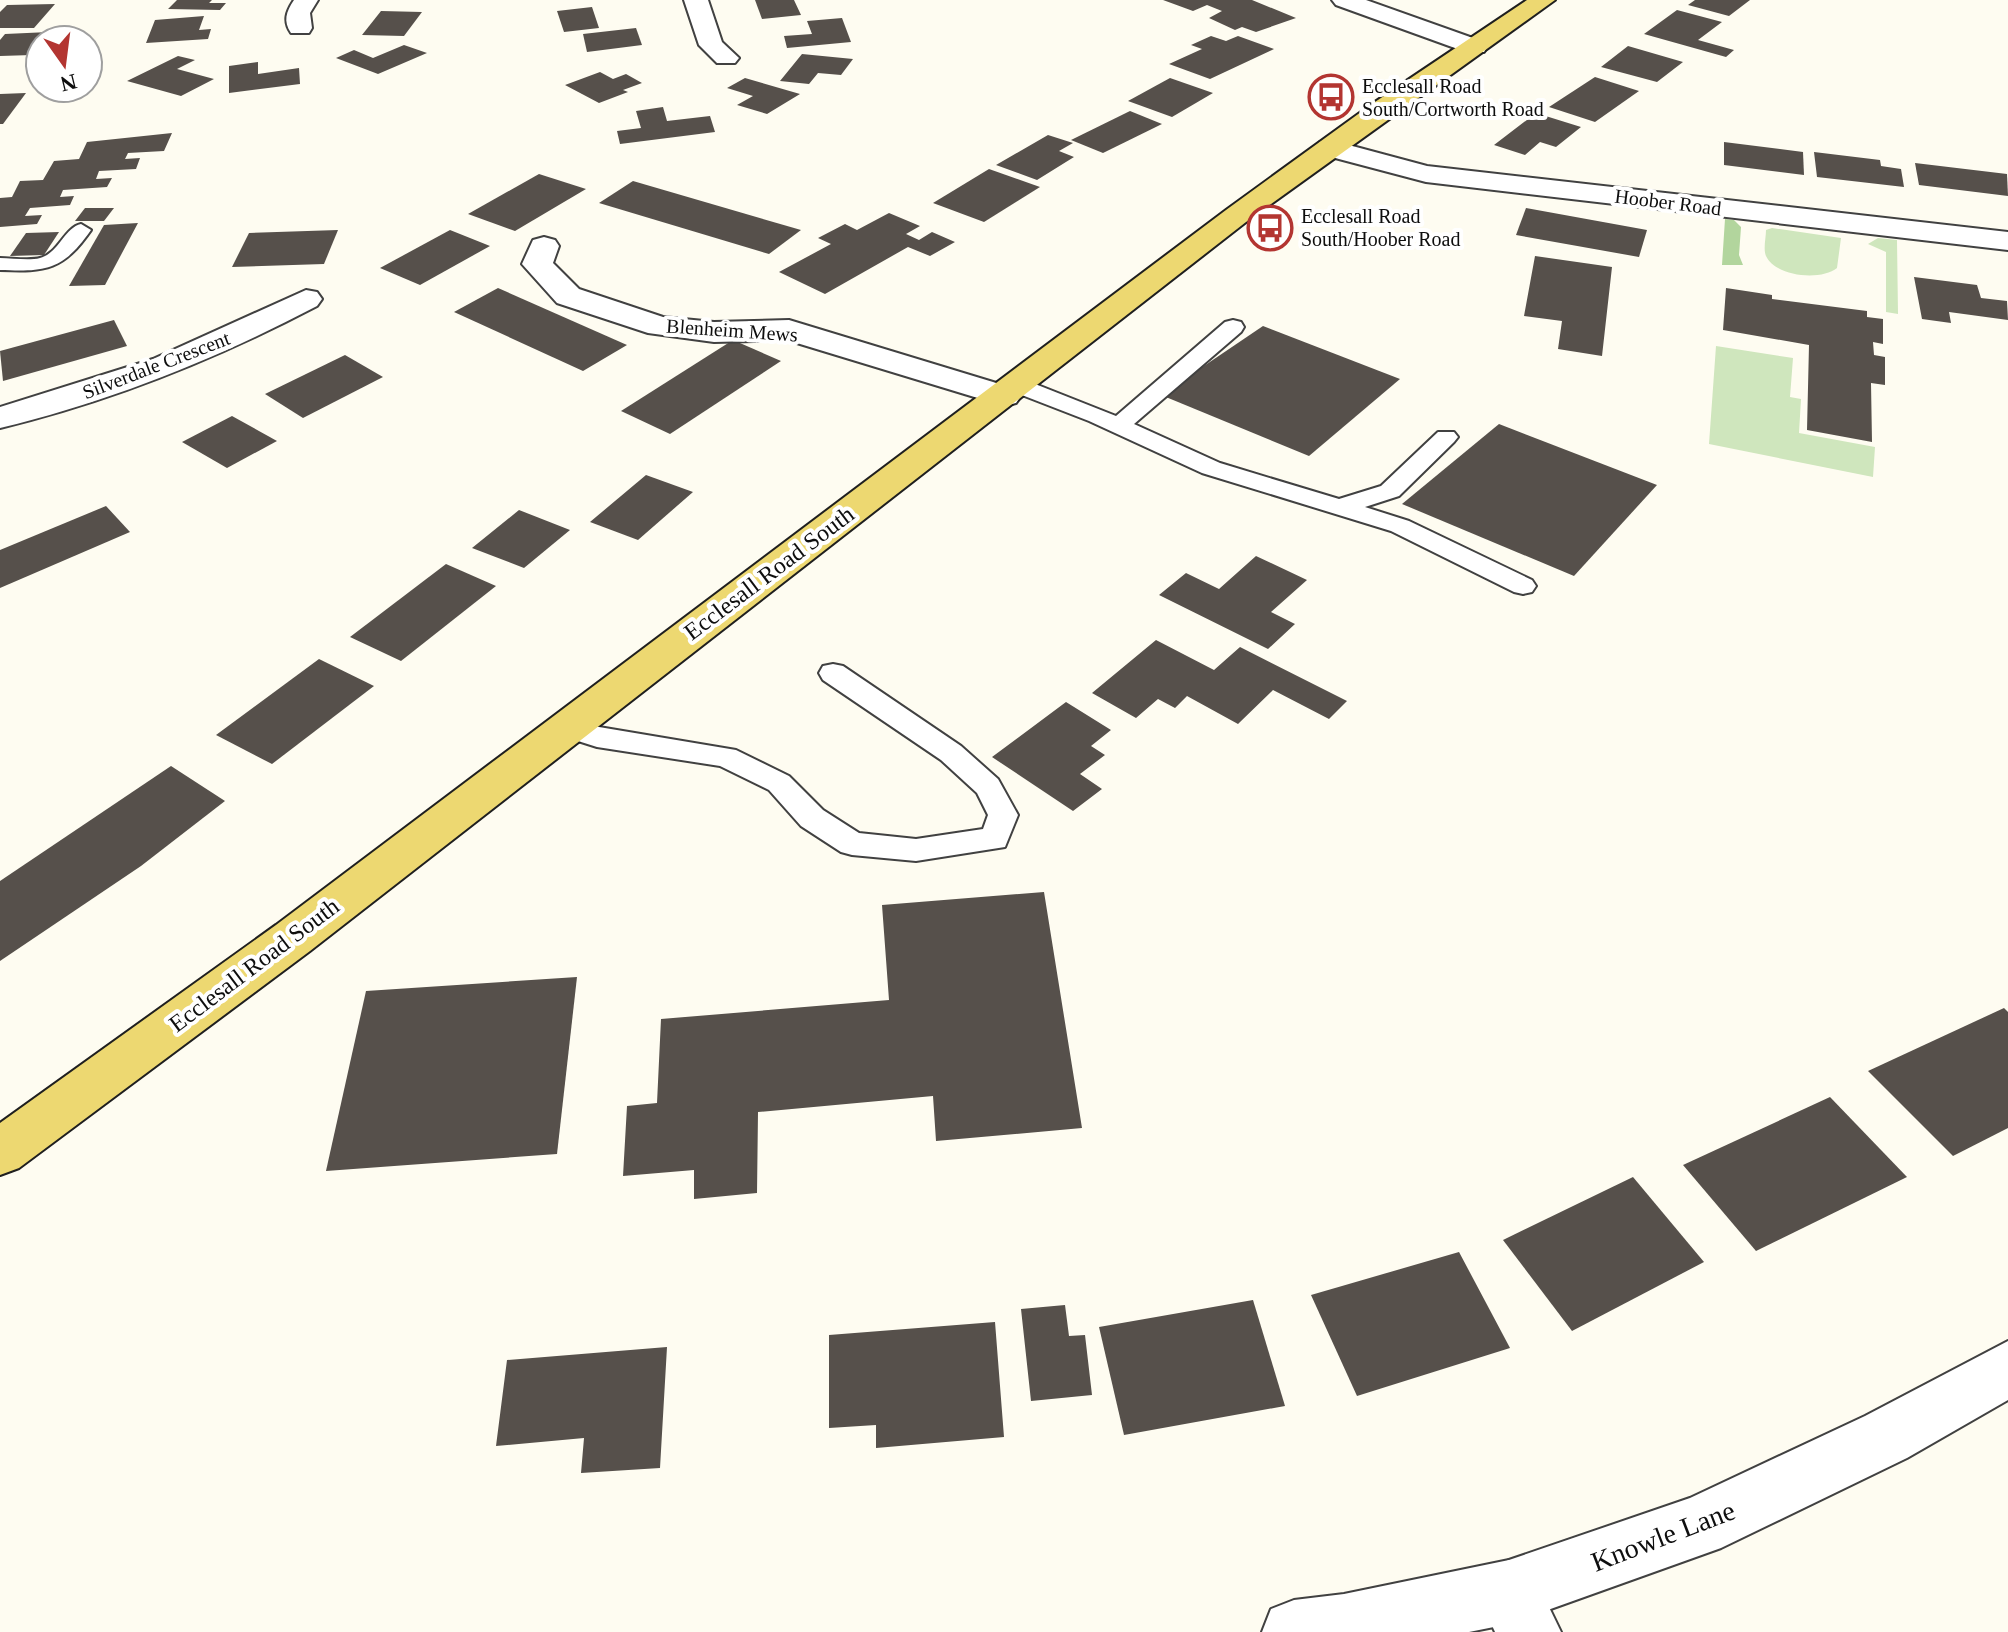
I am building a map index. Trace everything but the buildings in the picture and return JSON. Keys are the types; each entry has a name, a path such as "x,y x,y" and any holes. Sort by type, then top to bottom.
{"main road":[{"name":"Ecclesall Road South","path":"0,1152 293,938 1236,216 1381,110 1543,0"}],"street":[{"path":"300,28 296,20 306,0"},
{"path":"696,0 711,45 726,58"},
{"path":"1344,0 1475,47"},
{"name":"Hoober Road","path":"1330,148 1426,174 2008,241"},
{"name":"Blenheim Mews","path":"544,246 537,264 568,296 659,326 714,332 789,330 1010,390"},
{"name":"Silverdale Crescent","path":"0,418 105,388 164,366 218,344 306,299"},
{"name":"Knowle Lane","path":"1294,1632 1519,1612 1886,1437 2008,1369"}],"lane":[{"path":"0,264 41,265 58,259 81,230"},
{"path":"1118,426 1233,327"},
{"path":"1010,390 1118,426 1211,468 1400,526 1523,586"},
{"path":"1341,507 1390,491 1446,437"},
{"path":"566,727 597,737 726,757 779,783 812,818 852,844 916,850 994,839 1003,815 988,786 951,753 833,673"}],"green space":[{"path":"1725,219 1734,220 1741,227 1739,255 1743,265 1722,265"},
{"path":"1772,228 1841,238 1837,268 1821,275 1799,275 1779,269 1765,253 1766,230"},
{"path":"1878,238 1897,240 1898,314 1886,312 1886,252 1868,244"},
{"path":"1716,346 1793,358 1790,397 1801,399 1799,433 1875,447 1873,477 1709,444"}],"place":[{"name":"Ecclesall Road South/Cortworth Road","path":"1331,97"},
{"name":"Ecclesall Road South/Hoober Road","path":"1270,228"}]}
